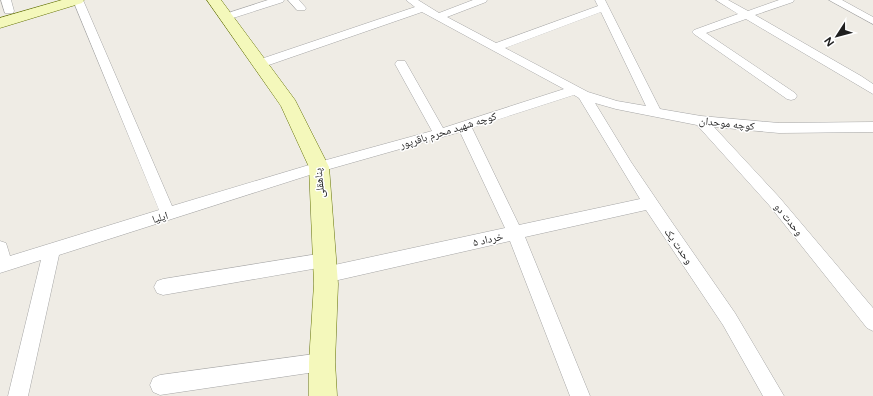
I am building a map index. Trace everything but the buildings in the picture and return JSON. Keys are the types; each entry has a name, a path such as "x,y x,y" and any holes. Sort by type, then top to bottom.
{"street":[{"path":"5,8 46,0"},
{"path":"0,23 78,0 168,214"},
{"name":"پناهقلی","path":"214,0 259,64 290,104 319,167 325,268 322,362 323,396"},
{"path":"226,17 279,0"},
{"path":"293,0 301,8"},
{"name":"کوچه موحدان","path":"411,0 438,17 497,47 580,93 616,105 701,121 779,128 873,127"},
{"path":"438,17 482,0"},
{"path":"721,0 857,79 873,90"},
{"path":"789,0 698,32 791,96"},
{"path":"834,0 873,22"},
{"path":"497,47 602,4 656,113"},
{"path":"259,64 423,8"},
{"path":"401,64 440,134"},
{"name":"کوچه شهید محرم باقرپور","path":"319,167 440,134 580,93"},
{"name":"وحدت یک","path":"580,93 650,203 729,319 774,396"},
{"name":"وحدت دو","path":"701,121 774,201 873,322"},
{"path":"464,126 515,233 580,396"},
{"name":"ایلیا","path":"2,266 319,167"},
{"name":"خرداد ۵","path":"163,287 325,268 515,233 650,203"},
{"path":"0,248 2,266"},
{"path":"18,396 52,250"},
{"path":"160,385 322,362"}]}
